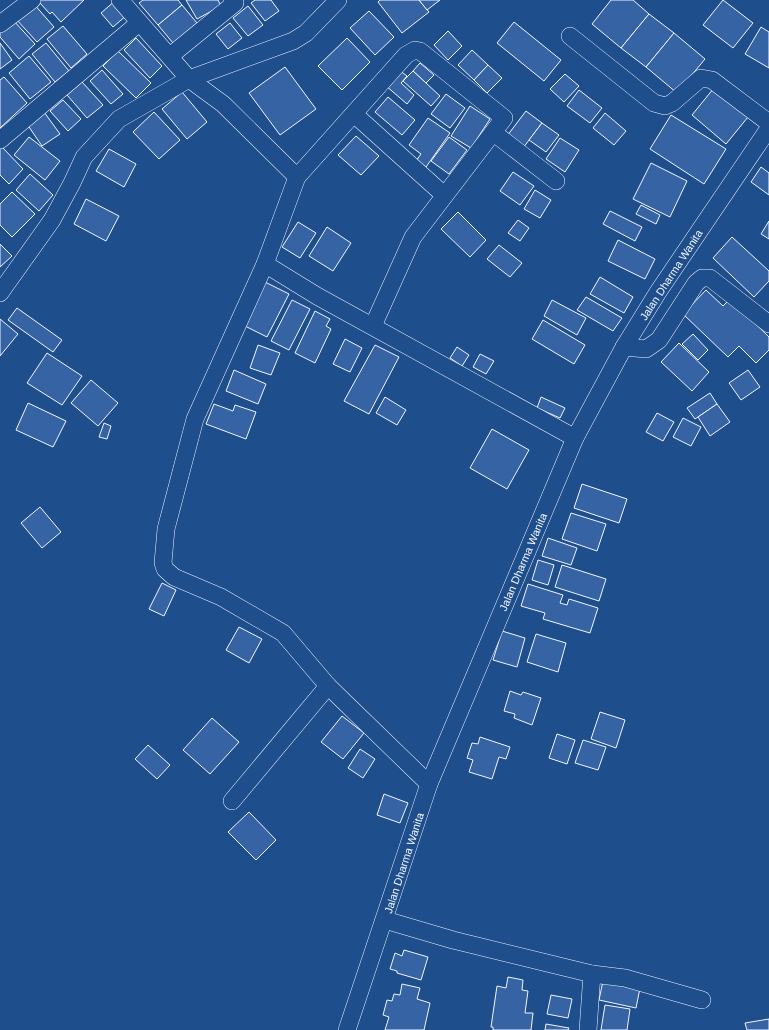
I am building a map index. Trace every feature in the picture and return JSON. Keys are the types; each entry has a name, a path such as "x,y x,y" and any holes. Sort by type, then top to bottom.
{"street":[{"path":"0,24 32,0"},
{"path":"120,0 189,79 222,104 297,177"},
{"path":"0,293 52,220 84,157 119,119 189,79 293,41 306,33 338,0"},
{"path":"170,56 235,1"},
{"path":"0,140 140,22"},
{"path":"570,36 654,103 665,106 672,103 701,78 712,80 769,123"},
{"path":"373,326 413,237 504,118 426,56 415,50 406,55 297,177 265,264 195,419 166,529 163,563 165,569 174,577 221,597 283,634 328,686 429,784"},
{"path":"354,114 444,195"},
{"name":"Jalan Dharma Wanita","path":"347,1030 385,920 429,784 575,438 624,347 658,292 769,128"},
{"path":"494,133 556,181"},
{"path":"265,264 310,293 373,326 575,438"},
{"path":"624,347 646,349 659,340 696,283 702,278 710,278 769,324"},
{"path":"232,801 328,686"},
{"path":"385,920 453,940 592,974 625,978 702,1000"},
{"path":"588,1030 592,974"}],"building":[{"path":"41,0 84,0 61,22 52,12 50,14 39,2"},
{"path":"116,0 128,14 113,27 101,13"},
{"path":"143,0 178,0 182,5 158,25 139,3"},
{"path":"186,0 218,0 221,6 197,19"},
{"path":"255,0 271,0 279,11 265,21 251,3"},
{"path":"380,0 419,0 429,12 402,33 378,2"},
{"path":"419,0 440,0 427,10"},
{"path":"611,0 633,0 649,14 621,48 592,24"},
{"path":"723,0 753,23 733,48 703,25"},
{"path":"33,3 54,27 37,42 15,18"},
{"path":"182,5 197,23 173,43 158,25"},
{"path":"248,6 263,25 248,36 233,18"},
{"path":"369,11 394,37 375,55 350,28"},
{"path":"649,14 674,33 646,67 621,48"},
{"path":"13,20 35,44 19,59 0,37 0,32"},
{"path":"514,22 561,60 544,81 497,43"},
{"path":"230,23 242,38 228,49 216,34"},
{"path":"63,26 87,54 71,68 47,39"},
{"path":"761,27 769,32 769,68 745,54"},
{"path":"448,31 462,46 448,60 434,45"},
{"path":"674,33 705,59 677,93 646,67"},
{"path":"136,38 162,66 150,78 124,50"},
{"path":"347,38 370,62 342,90 318,66"},
{"path":"0,43 12,60 0,69"},
{"path":"46,43 69,71 55,82 32,54"},
{"path":"472,50 488,65 474,80 458,65"},
{"path":"118,51 151,83 136,98 103,66"},
{"path":"29,56 51,82 30,99 9,73"},
{"path":"420,63 434,75 426,83 413,71"},
{"path":"488,65 502,78 487,93 474,80"},
{"path":"285,67 316,109 280,135 249,93"},
{"path":"102,70 123,94 111,104 90,81"},
{"path":"399,70 407,76 401,83 414,95 407,104 385,85"},
{"path":"413,71 440,96 431,106 403,81"},
{"path":"565,74 579,86 564,102 550,89"},
{"path":"4,77 27,103 0,128 0,80"},
{"path":"82,82 103,105 87,118 67,95"},
{"path":"714,88 748,117 726,144 692,115"},
{"path":"579,90 602,108 590,123 567,106"},
{"path":"182,92 207,122 187,139 162,109"},
{"path":"446,94 465,108 450,128 431,114"},
{"path":"388,97 415,120 402,135 375,112"},
{"path":"63,100 81,119 68,131 50,111"},
{"path":"470,106 490,119 471,148 451,136"},
{"path":"526,111 542,123 523,148 507,136"},
{"path":"44,112 60,134 42,146 27,124"},
{"path":"154,112 180,140 159,159 133,132"},
{"path":"605,113 626,131 614,145 593,128"},
{"path":"671,115 726,149 704,184 650,149"},
{"path":"428,118 450,133 426,167 416,161 421,154 409,145"},
{"path":"542,123 559,135 546,152 529,140"},
{"path":"356,136 379,156 361,175 338,155"},
{"path":"29,137 60,161 45,180 14,155"},
{"path":"449,137 467,150 449,174 431,161"},
{"path":"560,138 579,150 565,172 546,159"},
{"path":"2,147 23,169 9,184 0,175 0,148"},
{"path":"109,149 136,164 124,187 96,171"},
{"path":"651,163 687,181 670,217 633,199"},
{"path":"761,167 769,173 769,195 751,182"},
{"path":"513,172 534,186 520,205 500,191"},
{"path":"30,174 53,195 39,211 16,190"},
{"path":"535,190 551,200 540,218 524,209"},
{"path":"12,192 35,214 12,237 0,225 0,204"},
{"path":"86,199 119,216 106,241 74,224"},
{"path":"641,205 660,215 656,224 636,214"},
{"path":"610,211 642,227 635,241 603,224"},
{"path":"458,212 486,240 470,257 441,229"},
{"path":"518,220 529,228 520,241 508,233"},
{"path":"769,221 769,239 761,234"},
{"path":"298,222 316,233 300,258 282,247"},
{"path":"327,227 351,243 333,271 309,256"},
{"path":"732,237 769,271 769,281 754,297 713,258"},
{"path":"618,240 655,259 645,279 608,261"},
{"path":"0,244 12,256 0,267"},
{"path":"499,245 522,263 510,277 487,259"},
{"path":"600,277 633,297 624,313 590,294"},
{"path":"263,281 289,294 267,337 241,324"},
{"path":"706,290 723,306 730,299 769,337 769,350 756,363 739,346 728,357 683,314"},
{"path":"586,297 622,318 613,331 577,310"},
{"path":"292,300 310,309 289,350 271,341"},
{"path":"552,300 586,318 577,335 544,316"},
{"path":"17,308 62,340 53,352 8,320"},
{"path":"315,311 330,319 326,326 331,329 315,363 295,353"},
{"path":"0,319 18,334 0,356"},
{"path":"543,320 585,345 574,364 532,339"},
{"path":"693,334 708,350 698,360 682,344"},
{"path":"345,339 362,348 350,372 333,364"},
{"path":"679,343 709,372 692,391 661,362"},
{"path":"258,345 280,353 271,375 250,368"},
{"path":"375,345 399,357 369,414 344,401"},
{"path":"457,347 469,355 462,366 450,358"},
{"path":"47,353 82,376 62,405 27,383"},
{"path":"480,354 494,361 486,374 473,367"},
{"path":"234,370 266,384 258,404 226,391"},
{"path":"748,370 760,387 741,400 729,383"},
{"path":"91,380 118,403 98,426 71,403"},
{"path":"710,393 717,404 695,419 687,408"},
{"path":"385,397 406,410 397,425 376,413"},
{"path":"541,397 565,408 560,418 537,408"},
{"path":"28,403 66,421 53,447 16,430"},
{"path":"214,404 233,411 235,405 256,412 246,439 206,424"},
{"path":"717,404 730,422 710,436 698,417"},
{"path":"657,413 674,422 663,441 646,432"},
{"path":"683,418 701,427 691,446 673,437"},
{"path":"104,423 111,426 107,439 99,437"},
{"path":"492,429 529,450 507,489 470,468"},
{"path":"582,484 627,499 619,523 574,508"},
{"path":"40,507 61,532 42,548 21,523"},
{"path":"571,513 606,524 597,551 562,539"},
{"path":"548,538 577,548 571,565 542,556"},
{"path":"538,560 554,565 548,585 532,580"},
{"path":"562,565 606,579 599,601 555,587"},
{"path":"162,583 176,590 164,616 149,609"},
{"path":"528,584 563,595 560,603 567,605 569,599 598,608 590,633 543,619 545,613 521,606"},
{"path":"239,627 262,639 249,663 226,650"},
{"path":"502,631 525,638 517,667 493,660"},
{"path":"536,634 566,643 558,672 527,662"},
{"path":"510,691 521,695 523,692 541,698 532,725 514,718 515,714 504,711"},
{"path":"600,712 625,720 616,748 591,739"},
{"path":"342,716 364,733 343,759 321,742"},
{"path":"212,718 239,742 210,774 183,750"},
{"path":"557,734 575,740 567,764 549,758"},
{"path":"480,737 510,747 506,759 499,757 492,779 469,772 473,760 467,758 472,743 478,744"},
{"path":"583,740 606,747 598,770 575,763"},
{"path":"148,745 170,765 157,779 135,759"},
{"path":"360,749 375,759 363,778 348,768"},
{"path":"384,794 408,803 400,823 377,815"},
{"path":"249,812 276,840 256,860 228,832"},
{"path":"404,950 428,957 421,980 397,973 397,971 390,969 395,953 402,956"},
{"path":"508,977 523,980 522,990 528,991 525,1013 533,1013 531,1030 493,1030 493,1027 491,1027 497,986 506,988"},
{"path":"603,981 640,988 636,1008 599,1000"},
{"path":"402,984 420,988 417,999 430,1003 424,1030 385,1030 389,1017 383,1015 387,1000 392,1001 394,994 400,995"},
{"path":"551,995 572,999 568,1018 547,1014"},
{"path":"605,1005 630,1009 627,1030 601,1030"},
{"path":"769,1019 769,1030 747,1030 745,1023"},
{"path":"546,1024 569,1028 568,1030 545,1030"}]}
